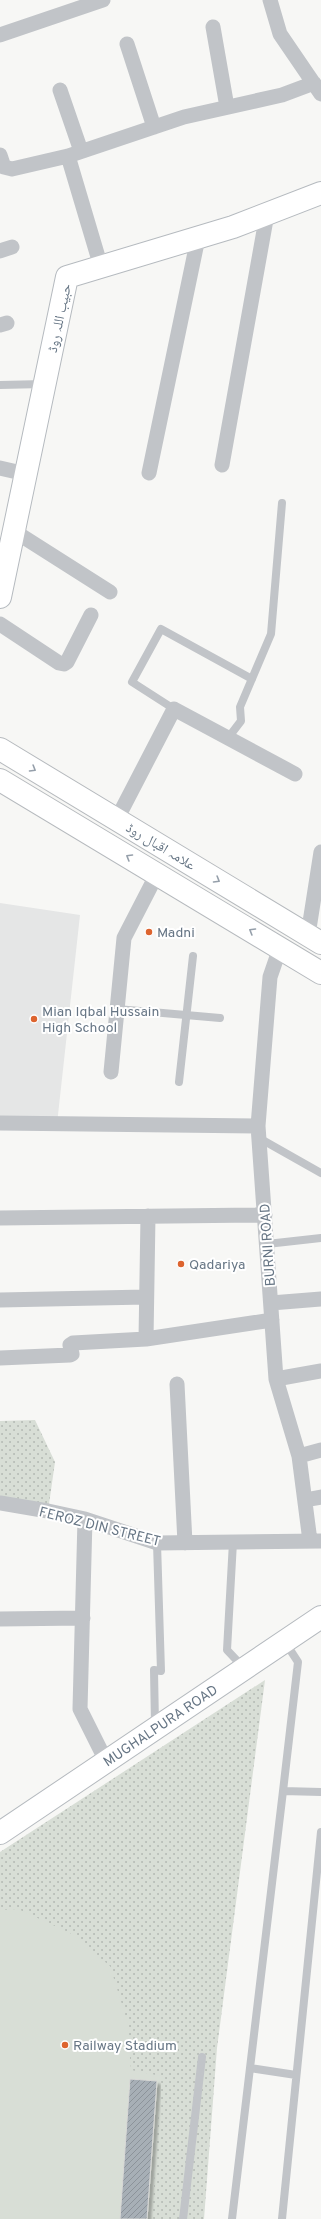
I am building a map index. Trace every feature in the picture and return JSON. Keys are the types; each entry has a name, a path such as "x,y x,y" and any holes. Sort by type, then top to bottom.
{"main road":[{"name":"حبیب اللہ روڈ","path":"0,597 67,277 198,238 321,193"},
{"name":"علامہ اقبال روڈ","path":"0,749 314,939"},
{"name":"علامہ اقبال روڈ","path":"0,780 321,973"},
{"name":"MUGHALPURA ROAD","path":"0,1833 321,1617"}],"street":[{"path":"0,35 104,0"},
{"path":"0,155 4,167 7,169 74,154 184,117 317,88 280,34 270,0"},
{"path":"213,27 227,107"},
{"path":"127,44 154,127"},
{"path":"60,90 101,267"},
{"path":"222,466 267,214"},
{"path":"149,473 198,238"},
{"path":"0,468 26,474"},
{"path":"14,531 110,592"},
{"path":"0,624 59,663 64,664 67,662 91,615"},
{"path":"117,819 174,709 295,774"},
{"path":"314,939 321,852"},
{"path":"111,1072 124,938 157,874"},
{"name":"BURNI ROAD","path":"280,948 270,977 259,1132 276,1379 299,1456 305,1500 316,1541"},
{"path":"0,1123 259,1132"},
{"path":"0,1218 265,1215"},
{"path":"146,1339 148,1216"},
{"path":"0,1300 146,1297"},
{"path":"271,1303 321,1299"},
{"path":"0,1358 70,1355 72,1354 70,1345 73,1343 146,1339 272,1320"},
{"path":"276,1379 321,1371"},
{"path":"177,1384 185,1543"},
{"path":"299,1456 321,1450"},
{"path":"305,1500 321,1497"},
{"name":"FEROZ DIN STREET","path":"0,1503 48,1510 85,1519 157,1543 316,1541"},
{"path":"85,1519 80,1709 106,1761"},
{"path":"0,1619 83,1618"}],"lane":[{"path":"0,385 45,384"},
{"path":"228,738 240,721 240,707 271,634 282,503"},
{"path":"174,709 132,682 161,629 252,679"},
{"path":"178,1082 193,956"},
{"path":"117,1009 220,1018"},
{"path":"259,1132 321,1173"},
{"path":"267,1244 321,1238"},
{"path":"234,1542 227,1650 245,1668"},
{"path":"156,1728 154,1670 161,1672 157,1543"},
{"path":"232,2219 284,1791 298,1662 284,1642"},
{"path":"284,1791 321,1792"},
{"path":"282,2219 321,1832"},
{"path":"183,2219 202,2057"},
{"path":"250,2068 296,2075"}],"shaded area":[{"name":"Mian Iqbal Hussain High School","path":"0,903 80,915 57,1124 0,1123"},
{"path":"35,1420 55,1462 49,1504 0,1500 0,1421"},
{"path":"265,1680 217,2048 204,2219 0,2219 0,1852"},
{"name":"Railway Stadium","path":"18,1909 70,1933 110,1966 127,2021 131,2070 161,2076 152,2219 0,2219 0,1910"}],"building":[{"path":"130,2079 157,2081 147,2219 120,2219"}],"place":[{"name":"Madni","path":"149,932"},
{"name":"Mian Iqbal Hussain High School","path":"34,1019"},
{"name":"Qadariya","path":"181,1264"},
{"name":"Railway Stadium","path":"65,2045"}]}
